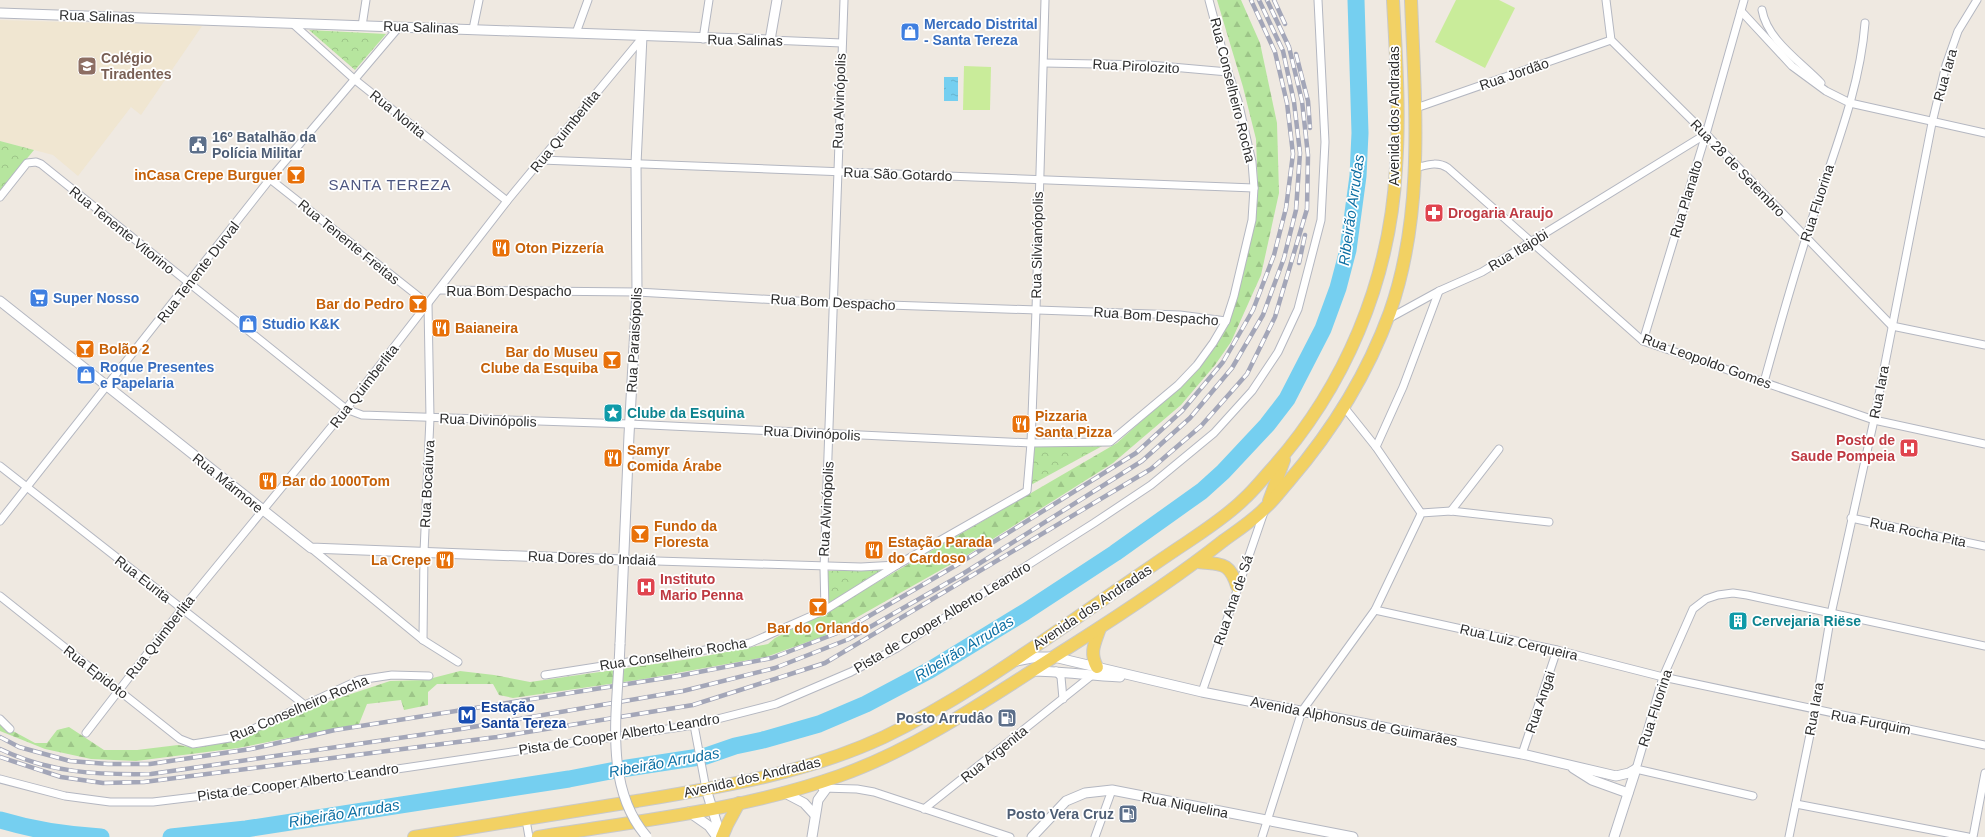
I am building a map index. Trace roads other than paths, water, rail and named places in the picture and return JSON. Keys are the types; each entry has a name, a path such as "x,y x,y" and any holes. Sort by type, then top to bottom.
{"main road":[{"name":"Avenida dos Andradas","path":"414,837 526,820 706,789 807,767 884,737 949,702 1012,662 1202,532 1244,500 1286,453 1329,392 1366,314 1378,281 1392,208 1396,168 1397,107 1393,0"},
{"name":"Avenida dos Andradas","path":"538,837 713,809 840,776 910,744 946,724 1054,657 1198,562 1266,508 1310,456 1353,394 1386,320 1397,286 1406,246 1414,194 1416,108 1411,0"},
{"path":"1397,107 1407,112 1416,108"},
{"path":"1266,508 1286,453"},
{"path":"1198,562 1227,567 1232,571 1237,586"},
{"path":"1094,672 1093,650 1100,628"},
{"path":"826,789 840,776"},
{"path":"722,837 739,803"}],"street":[{"path":"362,26 366,0"},
{"path":"473,29 479,0"},
{"path":"576,33 588,0"},
{"path":"703,39 709,0"},
{"path":"770,40 777,0"},
{"name":"Rua Alvinópolis","path":"825,610 824,566 830,434 832,303 844,0"},
{"name":"Rua Silvianópolis","path":"1027,491 1031,443 1036,310 1038,179 1044,63 1045,0"},
{"name":"Rua Conselheiro Rocha","path":"1110,442 1178,385 1198,365 1226,321 1234,296 1252,220 1254,188 1252,162 1238,101 1228,72 1209,0"},
{"name":"Pista de Cooper Alberto Leandro","path":"0,779 65,796 110,802 153,802 269,788 694,725 776,704 851,672 897,648 1076,535 1151,485 1214,433 1252,391 1278,352 1298,309 1321,220 1324,142 1318,0"},
{"path":"1606,0 1611,40"},
{"name":"Rua Planalto","path":"1643,341 1706,134 1744,0"},
{"name":"Rua Iara","path":"1789,837 1815,710 1831,614 1851,518 1874,420 1932,123 1946,65 1958,31 1977,0"},
{"path":"1762,10 1764,21 1777,39 1795,60 1820,82 1826,91"},
{"path":"1742,11 1792,66 1826,91 1850,103 1932,123 1985,133"},
{"name":"Rua Salinas","path":"0,13 842,43"},
{"name":"Rua Norita","path":"292,23 354,79 507,201"},
{"name":"Rua Fluorina","path":"1764,382 1806,237 1850,103 1863,48 1865,23"},
{"name":"Rua Tenente Durval","path":"0,521 189,284 270,179 399,27"},
{"name":"Rua Quimberlita","path":"86,733 181,610 264,512 346,409 507,201 642,37"},
{"name":"Rua Paraisópolis","path":"642,37 636,164 637,292 629,424 616,732 618,778 629,808 637,824 647,837"},
{"name":"Rua Jordão","path":"1416,108 1611,40"},
{"name":"Rua 28 de Setembro","path":"1611,40 1706,134 1892,326"},
{"name":"Rua Pirolozito","path":"1044,63 1149,65 1228,72"},
{"name":"Rua Itajobi","path":"1386,320 1439,291 1482,272 1706,134"},
{"name":"Rua São Gotardo","path":"541,160 1254,188"},
{"name":"Rua Tenente Vitorino","path":"0,197 27,163 36,162 41,164 346,409"},
{"name":"Rua Leopoldo Gomes","path":"1415,168 1436,163 1442,164 1643,341 1874,420 1985,444"},
{"name":"Rua Tenente Freitas","path":"270,179 428,304"},
{"name":"Rua Bom Despacho","path":"439,290 637,292 832,303 1180,315 1226,321"},
{"path":"1376,447 1403,387 1439,291"},
{"name":"Rua Mármore","path":"0,301 311,548 423,640 458,662"},
{"name":"Rua Bocaíuva","path":"423,640 424,552 430,418 428,304"},
{"path":"1892,326 1985,345"},
{"path":"1344,408 1376,447 1421,513"},
{"name":"Rua Divinópolis","path":"346,409 362,416 629,424 1031,443 1110,442"},
{"path":"1452,511 1499,449"},
{"name":"Rua Eurita","path":"0,466 181,610 306,706"},
{"name":"Rua Conselheiro Rocha","path":"546,675 750,643 825,610 897,565 1027,491"},
{"name":"Rua Ana de Sá","path":"1202,692 1237,586 1266,508"},
{"path":"1421,513 1452,511 1549,522"},
{"path":"1262,837 1302,711 1375,610 1421,513"},
{"name":"Rua Rocha Pita","path":"1851,518 1985,546"},
{"name":"Rua Dores do Indaiá","path":"311,548 824,566 861,567 897,565"},
{"name":"Rua Fluorina","path":"1614,837 1663,677 1693,609 1706,599 1718,595 1733,593 1831,614"},
{"name":"Rua Epidoto","path":"0,596 180,739 193,744"},
{"name":"Rua Luiz Cerqueira","path":"1375,610 1557,650 1663,677"},
{"path":"1831,614 1985,646"},
{"name":"Rua Angai","path":"1522,754 1557,650"},
{"name":"Avenida Alphonsus de Guimarães","path":"1012,662 1037,657 1054,657 1094,672"},
{"name":"Avenida Alphonsus de Guimarães","path":"1031,671 1094,672 1136,677 1202,692 1522,754 1572,767 1616,776 1629,773 1636,769"},
{"path":"1056,671 1060,677 1063,699"},
{"name":"Rua Argenita","path":"924,809 1063,699 1094,672"},
{"name":"Rua Conselheiro Rocha","path":"193,744 236,737 306,706 359,680 392,675 429,676"},
{"name":"Rua Furquim","path":"1663,677 1985,745"},
{"path":"0,719 10,728"},
{"path":"694,725 706,789 722,837"},
{"name":"Avenida Alphonsus de Guimarães","path":"1572,767 1592,780 1628,793"},
{"path":"1636,769 1753,796"},
{"path":"1973,837 1985,773"},
{"path":"806,786 826,789 857,789 874,792 1010,837"},
{"path":"812,837 815,824 814,815 818,800 826,789"},
{"path":"1095,837 1112,790"},
{"name":"Rua Niquelina","path":"1032,837 1066,801 1086,793 1112,790 1353,837"},
{"path":"783,792 804,804 814,815"},
{"path":"1796,804 1968,837"},
{"path":"689,812 709,826 717,837"},
{"path":"526,820 529,837"}],"water":[{"path":"944,77 958,77 958,101 944,101"}],"waterway":[{"name":"Ribeirão Arrudas","path":"171,837 246,829 569,779 621,769 706,756 735,746 763,740 819,724 866,704 930,670 1025,612 1115,553 1202,491 1223,472 1267,425 1287,399 1323,329 1338,288 1348,250 1358,176 1360,133 1356,0"},
{"name":"Ribeirão Arrudas","path":"0,820 50,832 101,837"}],"railway":[{"path":"0,737 19,747 70,761 108,764 150,764 251,749 335,730 678,676 772,658 845,630 955,566 1136,453 1182,411 1223,362 1253,310 1274,255 1286,208 1293,154 1287,103 1275,52 1251,0"},
{"path":"0,749 37,763 74,771 112,774 151,774 461,729 683,691 775,668 849,639 961,575 1142,461 1190,418 1232,368 1263,315 1284,258 1296,210 1300,153 1294,102 1283,51 1259,0"},
{"path":"0,757 61,777 103,783 144,782 497,737 693,705 825,663 1151,469 1201,426 1247,374 1275,317 1307,209 1308,155 1302,101 1289,47 1267,0"},
{"path":"1274,0 1285,24"},
{"path":"1296,54 1308,101 1310,128"},
{"path":"1299,263 1305,235"}],"place":[{"name":"Mercado Distrital - Santa Tereza","path":"910,32"},
{"name":"Colégio Tiradentes","path":"87,66"},
{"name":"16º Batalhão da Polícia Militar","path":"198,145"},
{"name":"inCasa Crepe Burguer","path":"296,175"},
{"name":"Drogaria Araujo","path":"1434,213"},
{"name":"Oton Pizzería","path":"501,248"},
{"name":"Super Nosso","path":"39,298"},
{"name":"Bar do Pedro","path":"418,304"},
{"name":"Studio K&K","path":"248,324"},
{"name":"Baianeira","path":"441,328"},
{"name":"Bolão 2","path":"85,349"},
{"name":"Bar do Museu Clube da Esquiba","path":"612,360"},
{"name":"Roque Presentes e Papelaria","path":"86,375"},
{"name":"Clube da Esquina","path":"613,413"},
{"name":"Pizzaria Santa Pizza","path":"1021,424"},
{"name":"Posto de Saude Pompeia","path":"1909,448"},
{"name":"Samyr Comida Árabe","path":"613,458"},
{"name":"Bar do 1000Tom","path":"268,481"},
{"name":"Fundo da Floresta","path":"640,534"},
{"name":"Estação Parada do Cardoso","path":"874,550"},
{"name":"La Crepe","path":"445,560"},
{"name":"Instituto Mario Penna","path":"646,587"},
{"name":"Bar do Orlando","path":"818,607"},
{"name":"Cervejaria Riëse","path":"1738,621"},
{"name":"Estação Santa Tereza","path":"467,715"},
{"name":"Posto Arrudâo","path":"1007,718"},
{"name":"Posto Vera Cruz","path":"1128,814"}],"district":[{"name":"SANTA TEREZA","path":"390,184"}]}
